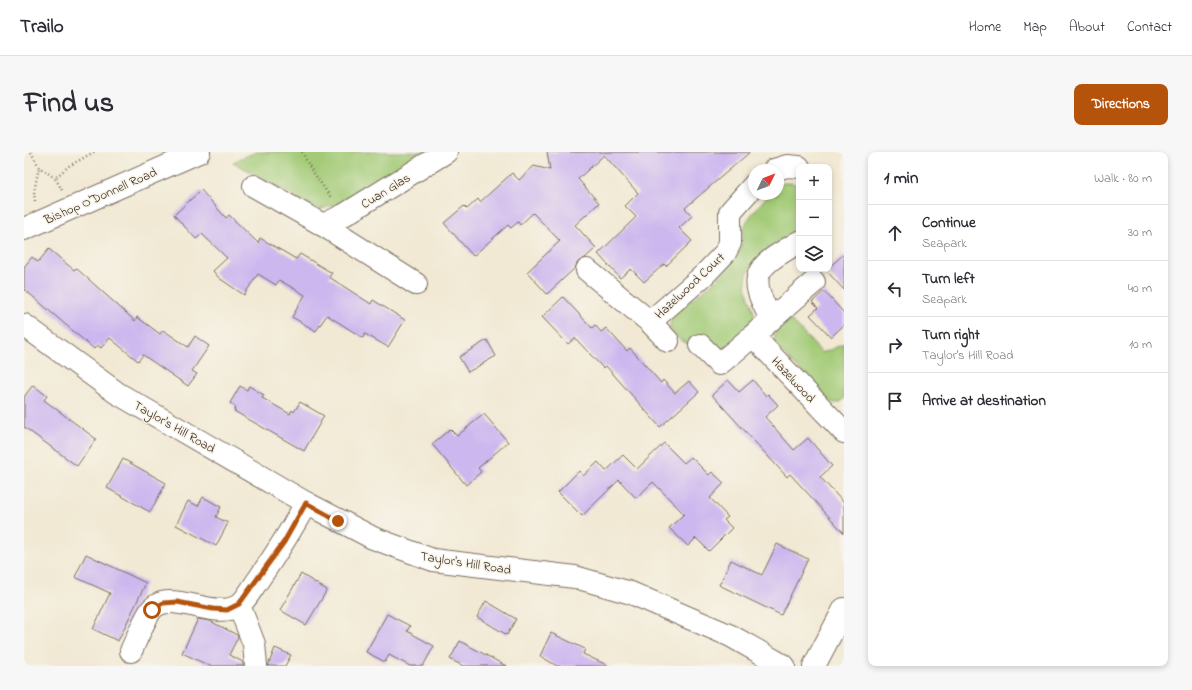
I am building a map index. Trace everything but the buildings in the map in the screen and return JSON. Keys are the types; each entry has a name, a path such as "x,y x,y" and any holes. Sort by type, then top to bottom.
{"street":[{"name":"Bishop O'Donnell Road","path":"24,229 199,152"},
{"name":"Cuan Glas","path":"323,225 344,215 446,152"},
{"path":"784,167 796,167"},
{"path":"254,186 323,225 416,284"},
{"name":"Hazelwood Court","path":"650,322 704,275 725,253 730,243 730,212 748,192"},
{"path":"771,318 758,292 756,283 757,275 760,270 774,258 796,244"},
{"name":"Hazelwood Court","path":"587,270 650,322 668,342"},
{"path":"700,345 719,364 814,282"},
{"name":"Taylor's Hill Road","path":"24,325 117,393 306,503 373,538 404,551 433,560 574,577 631,593 731,636 784,666"},
{"name":"Hazelwood","path":"753,336 841,423"},
{"path":"131,651 152,610 163,603 177,602 213,609 227,610 239,604 284,542 306,503"},
{"path":"239,604 254,644 256,666"},
{"path":"814,666 844,609"}],"path":[{"path":"31,152 39,167 54,178 62,190"},
{"path":"54,178 69,166 94,152"},
{"path":"302,152 312,171 344,215"},
{"path":"36,201 34,192 39,167"}],"green space":[{"path":"256,152 426,152 339,203 319,210 233,162"},
{"path":"784,183 796,185 796,230 765,251 751,267 747,275 746,284 755,319 723,349 702,349 680,340 671,330 670,324 673,315 730,266 740,249 743,232 748,219 764,200 784,200"},
{"path":"788,317 822,353 844,344 844,399 841,401 836,403 831,402 775,345 777,329"}],"route":[{"path":"152,610 163,603 177,602 213,609 227,610 239,604 266,569 284,542 306,503 338,521"}]}
